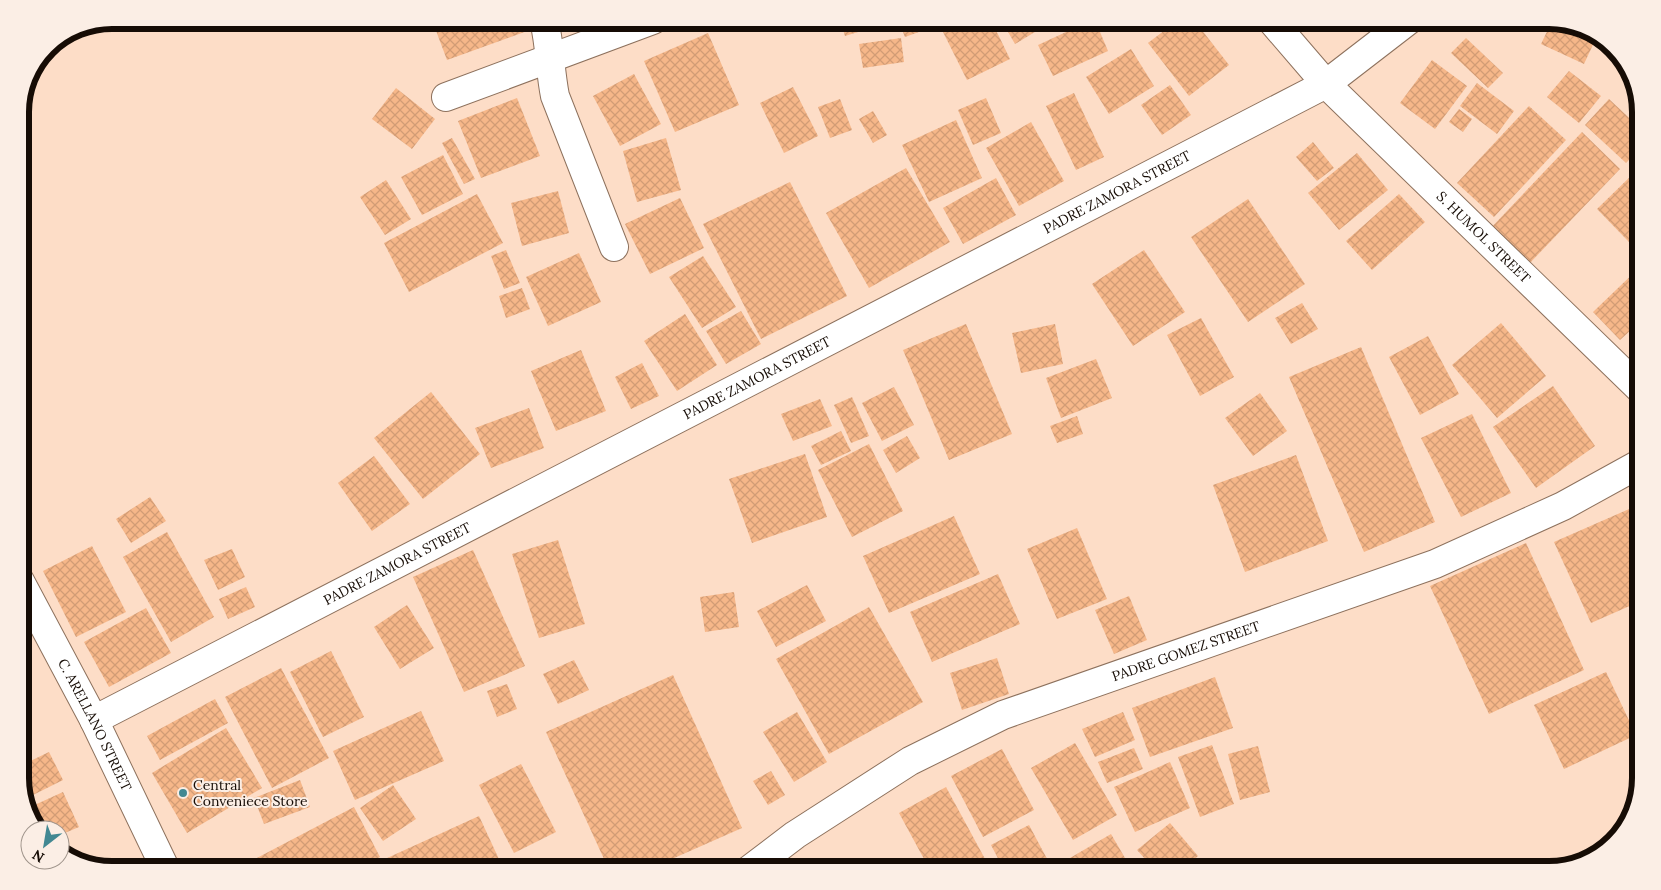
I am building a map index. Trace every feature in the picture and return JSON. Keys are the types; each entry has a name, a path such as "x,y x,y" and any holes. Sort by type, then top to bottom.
{"street":[{"path":"546,29 555,96 614,247"},
{"path":"446,97 629,29"},
{"name":"S. HUMOL STREET","path":"1279,29 1326,84 1632,381"},
{"name":"PADRE ZAMORA STREET","path":"94,720 1326,84 1397,29"},
{"name":"PADRE GOMEZ STREET","path":"761,861 795,835 910,761 1003,715 1435,564 1563,506 1632,468"},
{"name":"C. ARELLANO STREET","path":"29,598 94,720 162,861"}],"building":[{"path":"435,29 530,29 530,30 447,60"},
{"path":"843,29 868,29 845,36"},
{"path":"902,29 927,29 905,37"},
{"path":"942,29 995,29 1010,59 967,80"},
{"path":"1006,29 1040,29 1015,44"},
{"path":"1073,29 1099,29 1108,51 1053,76 1038,45"},
{"path":"1166,29 1201,29 1229,65 1189,96 1148,43"},
{"path":"1548,29 1576,33 1594,42 1584,64 1541,44"},
{"path":"708,33 739,105 675,132 644,61"},
{"path":"901,38 904,62 863,68 859,44"},
{"path":"1466,38 1503,73 1488,88 1451,53"},
{"path":"1131,49 1154,86 1109,114 1086,77"},
{"path":"1432,60 1467,86 1435,129 1400,103"},
{"path":"1569,71 1601,96 1579,123 1547,97"},
{"path":"634,74 661,124 620,146 593,96"},
{"path":"1477,83 1514,111 1497,134 1460,106"},
{"path":"1170,85 1191,115 1162,135 1141,105"},
{"path":"793,87 818,136 784,153 760,103"},
{"path":"396,88 435,119 412,149 372,119"},
{"path":"1074,93 1104,157 1076,170 1046,106"},
{"path":"517,98 540,156 481,178 458,121"},
{"path":"986,98 1001,133 973,145 958,110"},
{"path":"840,99 852,130 830,138 818,107"},
{"path":"1609,99 1632,121 1632,157 1626,163 1585,125"},
{"path":"1529,106 1566,140 1494,217 1457,183"},
{"path":"1459,109 1472,119 1463,132 1449,122"},
{"path":"873,111 887,135 873,143 859,119"},
{"path":"956,120 982,178 929,202 902,145"},
{"path":"1031,122 1064,181 1019,206 986,148"},
{"path":"1582,132 1620,169 1527,266 1489,230"},
{"path":"452,138 475,179 464,184 442,143"},
{"path":"666,138 681,190 637,202 623,151"},
{"path":"1313,142 1334,168 1317,181 1296,157"},
{"path":"1357,153 1388,190 1339,230 1308,193"},
{"path":"443,155 463,194 422,215 401,177"},
{"path":"906,168 950,242 869,288 826,213"},
{"path":"1632,175 1632,239 1629,242 1597,209"},
{"path":"996,178 1016,215 963,244 943,208"},
{"path":"386,180 411,219 385,235 360,197"},
{"path":"790,182 847,296 761,339 703,224"},
{"path":"558,191 569,233 522,246 511,203"},
{"path":"477,194 503,243 409,292 384,243"},
{"path":"1399,194 1425,222 1372,270 1346,241"},
{"path":"680,198 704,248 650,274 625,224"},
{"path":"1248,199 1305,284 1248,322 1191,237"},
{"path":"506,250 520,283 504,289 491,256"},
{"path":"1144,250 1185,312 1133,346 1092,284"},
{"path":"579,253 601,302 548,326 526,277"},
{"path":"703,256 736,307 702,328 669,277"},
{"path":"1632,275 1632,329 1620,340 1593,312"},
{"path":"522,288 530,309 506,318 499,296"},
{"path":"1302,303 1318,329 1291,344 1275,318"},
{"path":"741,311 761,344 726,364 706,331"},
{"path":"685,314 717,365 677,391 644,341"},
{"path":"1201,318 1234,377 1200,396 1167,335"},
{"path":"1501,323 1546,376 1497,418 1452,365"},
{"path":"966,324 1012,434 949,460 903,350"},
{"path":"1055,324 1063,364 1021,373 1012,333"},
{"path":"1428,336 1459,394 1420,415 1389,357"},
{"path":"1361,347 1435,522 1364,552 1289,377"},
{"path":"581,350 606,411 556,431 531,371"},
{"path":"1096,359 1112,398 1061,418 1046,378"},
{"path":"642,363 659,396 631,409 615,377"},
{"path":"1553,386 1595,446 1536,488 1493,427"},
{"path":"894,387 914,425 882,441 862,403"},
{"path":"431,392 480,454 423,499 374,438"},
{"path":"1260,393 1287,431 1253,456 1225,418"},
{"path":"852,397 869,436 851,443 834,405"},
{"path":"820,399 832,426 793,441 781,414"},
{"path":"529,408 544,448 491,468 475,428"},
{"path":"1472,414 1511,493 1461,517 1421,438"},
{"path":"1077,416 1083,434 1057,443 1050,426"},
{"path":"841,431 851,451 821,465 811,446"},
{"path":"907,436 920,458 896,473 883,450"},
{"path":"869,444 903,511 852,537 818,470"},
{"path":"805,454 827,517 752,543 729,479"},
{"path":"1296,455 1328,541 1245,572 1213,485"},
{"path":"374,456 410,504 372,531 338,483"},
{"path":"150,497 166,521 131,543 116,519"},
{"path":"1632,508 1632,605 1591,623 1554,542"},
{"path":"954,516 980,574 889,613 863,556"},
{"path":"1077,528 1107,599 1057,619 1027,549"},
{"path":"167,532 214,617 171,642 123,557"},
{"path":"558,540 585,624 539,638 512,554"},
{"path":"1526,543 1584,670 1489,714 1430,586"},
{"path":"92,546 126,612 76,637 43,571"},
{"path":"232,549 245,577 218,590 204,560"},
{"path":"473,550 525,666 464,692 413,577"},
{"path":"998,574 1020,624 932,662 910,612"},
{"path":"807,585 826,621 776,647 757,611"},
{"path":"246,587 255,607 228,619 219,599"},
{"path":"734,592 739,627 705,632 700,597"},
{"path":"1129,596 1147,640 1114,654 1095,610"},
{"path":"407,605 434,648 400,669 374,627"},
{"path":"869,607 923,702 829,754 776,659"},
{"path":"146,608 171,653 109,687 84,642"},
{"path":"331,651 364,717 323,737 290,672"},
{"path":"997,658 1009,694 962,710 950,673"},
{"path":"574,660 589,690 558,704 543,674"},
{"path":"281,668 329,758 272,788 225,697"},
{"path":"1606,672 1632,727 1632,737 1564,769 1534,705"},
{"path":"673,675 742,828 667,861 605,861 546,732"},
{"path":"1215,677 1233,728 1150,757 1132,708"},
{"path":"507,684 517,709 497,717 487,691"},
{"path":"215,699 228,723 160,760 147,736"},
{"path":"421,711 444,761 355,800 333,751"},
{"path":"797,712 827,762 794,782 763,732"},
{"path":"1123,712 1135,740 1095,757 1082,729"},
{"path":"226,728 262,788 187,833 152,773"},
{"path":"1075,743 1117,815 1073,840 1031,768"},
{"path":"1212,745 1234,804 1200,817 1178,757"},
{"path":"1258,746 1270,792 1240,800 1228,754"},
{"path":"1134,748 1143,769 1107,783 1098,762"},
{"path":"1002,749 1034,810 983,837 951,776"},
{"path":"49,752 63,780 31,796 29,762"},
{"path":"1170,762 1190,808 1135,832 1114,787"},
{"path":"521,764 556,832 514,853 479,785"},
{"path":"771,771 785,795 768,805 753,781"},
{"path":"300,780 310,807 264,824 254,798"},
{"path":"393,785 416,819 383,841 360,808"},
{"path":"946,787 986,861 925,861 899,813"},
{"path":"63,792 79,827 70,831 70,820 40,820 33,806"},
{"path":"354,807 380,857 373,861 251,861"},
{"path":"479,816 500,861 386,861 385,859"},
{"path":"1170,823 1198,856 1192,861 1147,861 1137,850"},
{"path":"1029,825 1048,861 999,861 991,845"},
{"path":"1111,834 1127,861 1072,861 1070,858"}],"place":[{"name":"Central Conveniece Store","path":"183,793"}]}
